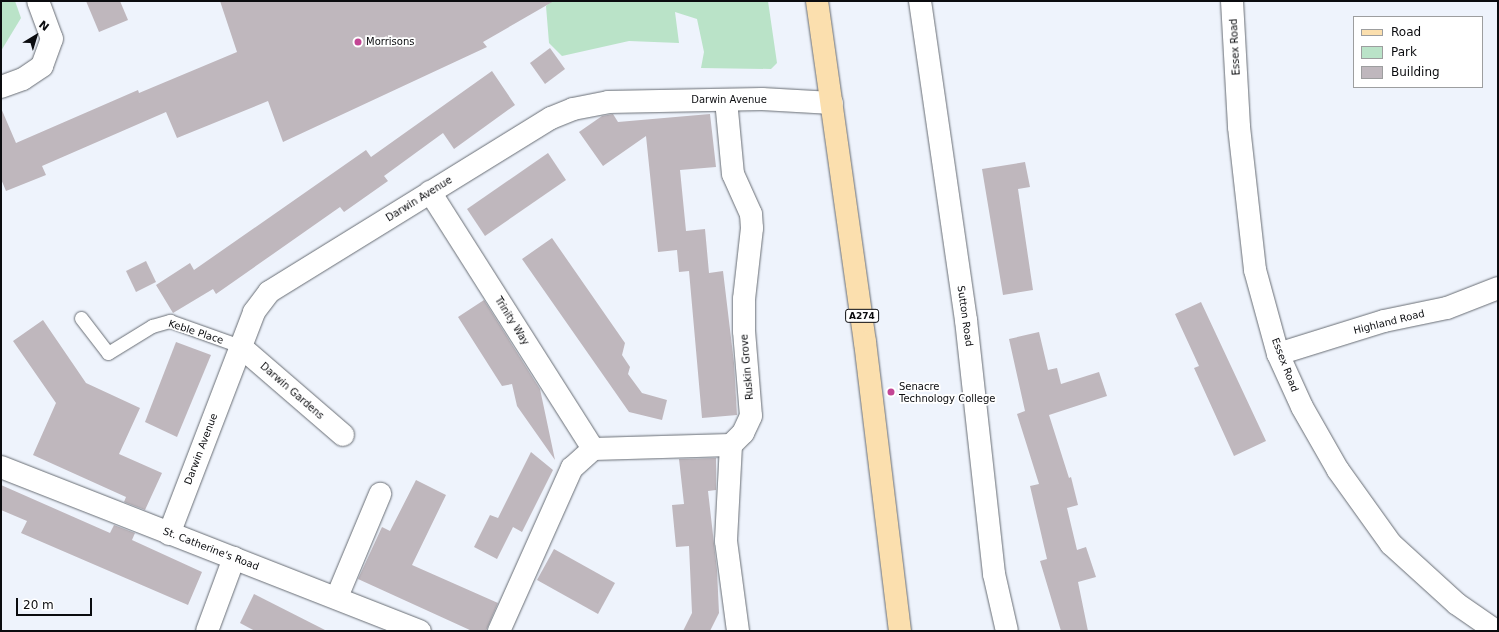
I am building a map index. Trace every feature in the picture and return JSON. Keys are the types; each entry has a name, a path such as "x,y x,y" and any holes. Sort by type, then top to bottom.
{"main road":[{"name":"A274","path":"817,1 866,342 900,631"}],"street":[{"path":"1,88 23,79 42,66 52,39 38,1"},
{"name":"Sutton Road","path":"920,1 966,320 994,574 1007,631"},
{"name":"Essex Road","path":"1232,1 1239,127 1255,270 1278,354 1302,407 1338,470 1391,544 1457,604 1496,631"},
{"name":"Darwin Avenue","path":"169,534 254,312 269,292 551,118 573,109 608,102 726,100 832,103"},
{"name":"Ruskin Grove","path":"726,100 734,174 750,214 752,228 744,299 744,332 751,416 743,433 731,445"},
{"name":"Trinity Way","path":"430,192 593,449"},
{"name":"Highland Road","path":"1278,354 1384,321 1447,308 1498,288"},
{"name":"Darwin Gardens","path":"240,346 343,435"},
{"path":"499,631 572,468 593,449 731,445 726,541 738,631"},
{"name":"St. Catherine's Road","path":"1,467 169,534 337,597 420,631"},
{"path":"337,597 380,494"},
{"path":"207,631 234,558"}],"lane":[{"name":"Keble Place","path":"81,318 108,353 152,326 170,321 240,346"}],"green space":[{"path":"1,1 15,1 21,18 1,51"},
{"path":"552,1 768,1 777,63 771,69 701,68 704,52 697,19 675,12 679,43 629,41 562,56 549,43 546,6"}],"building":[{"path":"86,1 120,1 128,20 99,32"},
{"name":"Morrisons","path":"220,1 554,1 483,42 487,47 283,142 268,101 177,138 166,112 42,166 46,175 6,191 1,179 1,108 16,143 138,90 139,93 237,52"},
{"path":"550,48 565,69 545,84 530,63"},
{"path":"492,71 515,105 454,149 443,133 384,176 388,181 344,212 340,207 216,294 213,289 173,313 156,285 190,263 194,270 366,150 371,157"},
{"path":"613,114 618,122 710,114 716,167 680,170 686,231 705,229 709,273 723,271 734,363 737,415 702,418 689,271 679,272 677,250 658,252 646,136 603,166 579,132 602,116"},
{"path":"548,153 566,180 485,236 467,209"},
{"path":"1025,162 1030,187 1018,189 1033,290 1003,295 982,169"},
{"path":"552,238 625,343 622,355 630,367 628,374 642,393 667,400 662,420 629,412 522,259"},
{"path":"146,261 156,282 136,292 126,271"},
{"path":"484,300 540,389 555,460 517,406 512,384 502,386 458,317"},
{"path":"1201,302 1266,441 1234,456 1194,368 1199,366 1175,314"},
{"path":"43,320 86,383 140,408 119,454 162,473 145,510 124,502 126,497 33,455 56,403 13,341"},
{"path":"1039,332 1048,370 1057,368 1061,384 1099,372 1107,396 1049,415 1069,478 1071,477 1078,505 1067,508 1077,550 1086,547 1096,577 1078,582 1088,631 1061,631 1040,561 1047,559 1030,486 1039,484 1017,414 1025,411 1009,339"},
{"path":"176,342 211,355 177,437 145,422"},
{"path":"531,452 553,470 522,532 513,527 497,559 474,547 490,515 498,518"},
{"path":"716,458 716,490 708,491 717,570 719,613 710,631 683,631 692,613 689,546 676,547 672,505 684,504 679,459"},
{"path":"416,480 446,495 412,565 498,603 486,631 472,631 358,579 382,527 390,531"},
{"path":"1,485 110,533 114,525 135,533 132,540 202,572 188,605 21,533 27,521 1,510"},
{"path":"554,549 615,583 598,614 537,580"},
{"path":"254,594 327,631 255,631 240,623"}],"place":[{"name":"Morrisons","path":"358,42"},
{"name":"Senacre Technology College","path":"891,392"}]}
